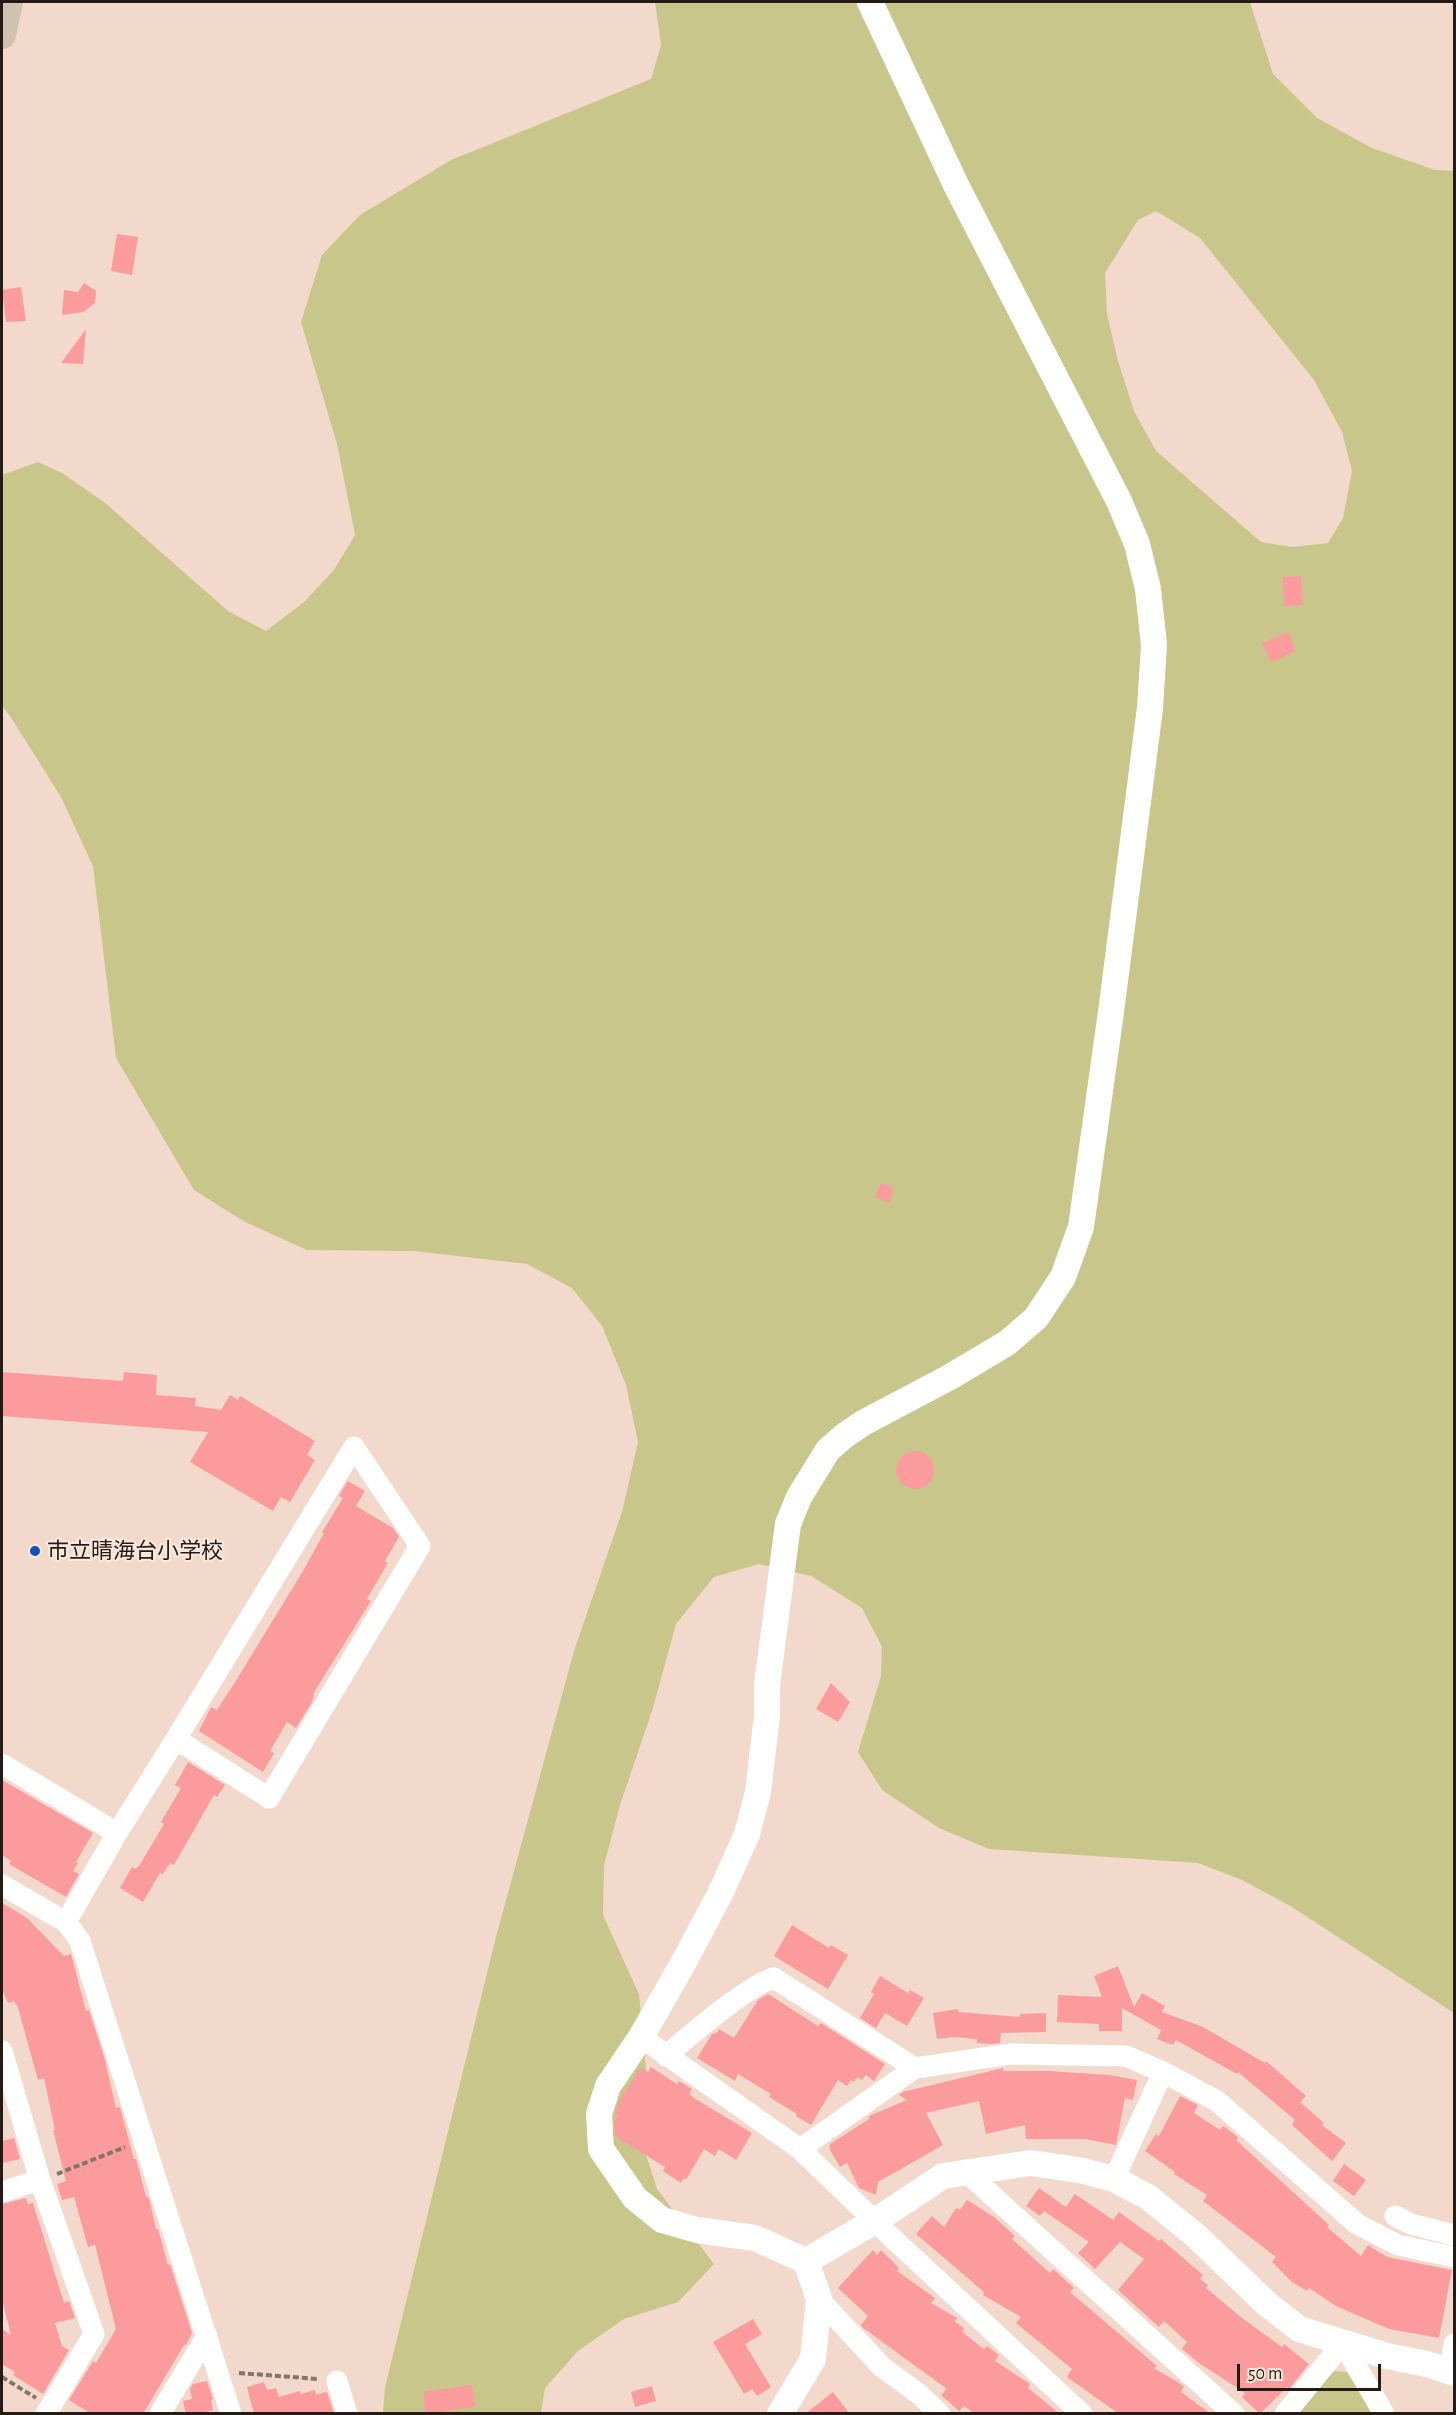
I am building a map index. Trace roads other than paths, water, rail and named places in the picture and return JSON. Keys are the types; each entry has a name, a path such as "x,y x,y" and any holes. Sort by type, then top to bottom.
{"main road":[{"path":"2,35 9,2"}],"street":[{"path":"870,2 957,187 1119,501 1137,544 1148,589 1154,645 1150,708 1081,1227 1063,1277 1036,1318 1007,1343 950,1377 863,1423 844,1436 828,1450 799,1497 788,1524 767,1685 767,1716 758,1792 747,1833 721,1892 640,2037 608,2085 599,2114 601,2149 635,2198 662,2220 697,2230 755,2238 806,2261 819,2299 882,2367 919,2394 940,2414"},
{"path":"66,1922 117,1833 354,1447 420,1546 269,1798 176,1739"},
{"path":"2,1764 117,1833"},
{"path":"2,1885 66,1922 81,1941 231,2414"},
{"path":"666,2056 746,1994 774,1978 915,2068"},
{"path":"640,2037 800,2149 1082,2414"},
{"path":"2,2051 40,2180 94,2334 46,2414"},
{"path":"800,2149 915,2068 1011,2054 1126,2056 1163,2072 1216,2101 1357,2224 1398,2246 1455,2257"},
{"path":"1114,2179 1163,2072"},
{"path":"806,2261 875,2221 943,2176 1030,2163 1079,2170 1114,2179 1148,2197 1195,2235 1267,2304 1299,2328 1387,2356 1452,2371 1455,2344"},
{"path":"966,2172 1234,2414"},
{"path":"2,2192 40,2180"},
{"path":"1395,2216 1411,2224 1455,2235"},
{"path":"780,2414 813,2359 819,2299"},
{"path":"160,2414 207,2336"},
{"path":"1285,2414 1343,2343"},
{"path":"1343,2343 1384,2414"},
{"path":"337,2381 347,2414"}],"place":[{"name":"市立晴海台小学校","path":"35,1551"}]}
